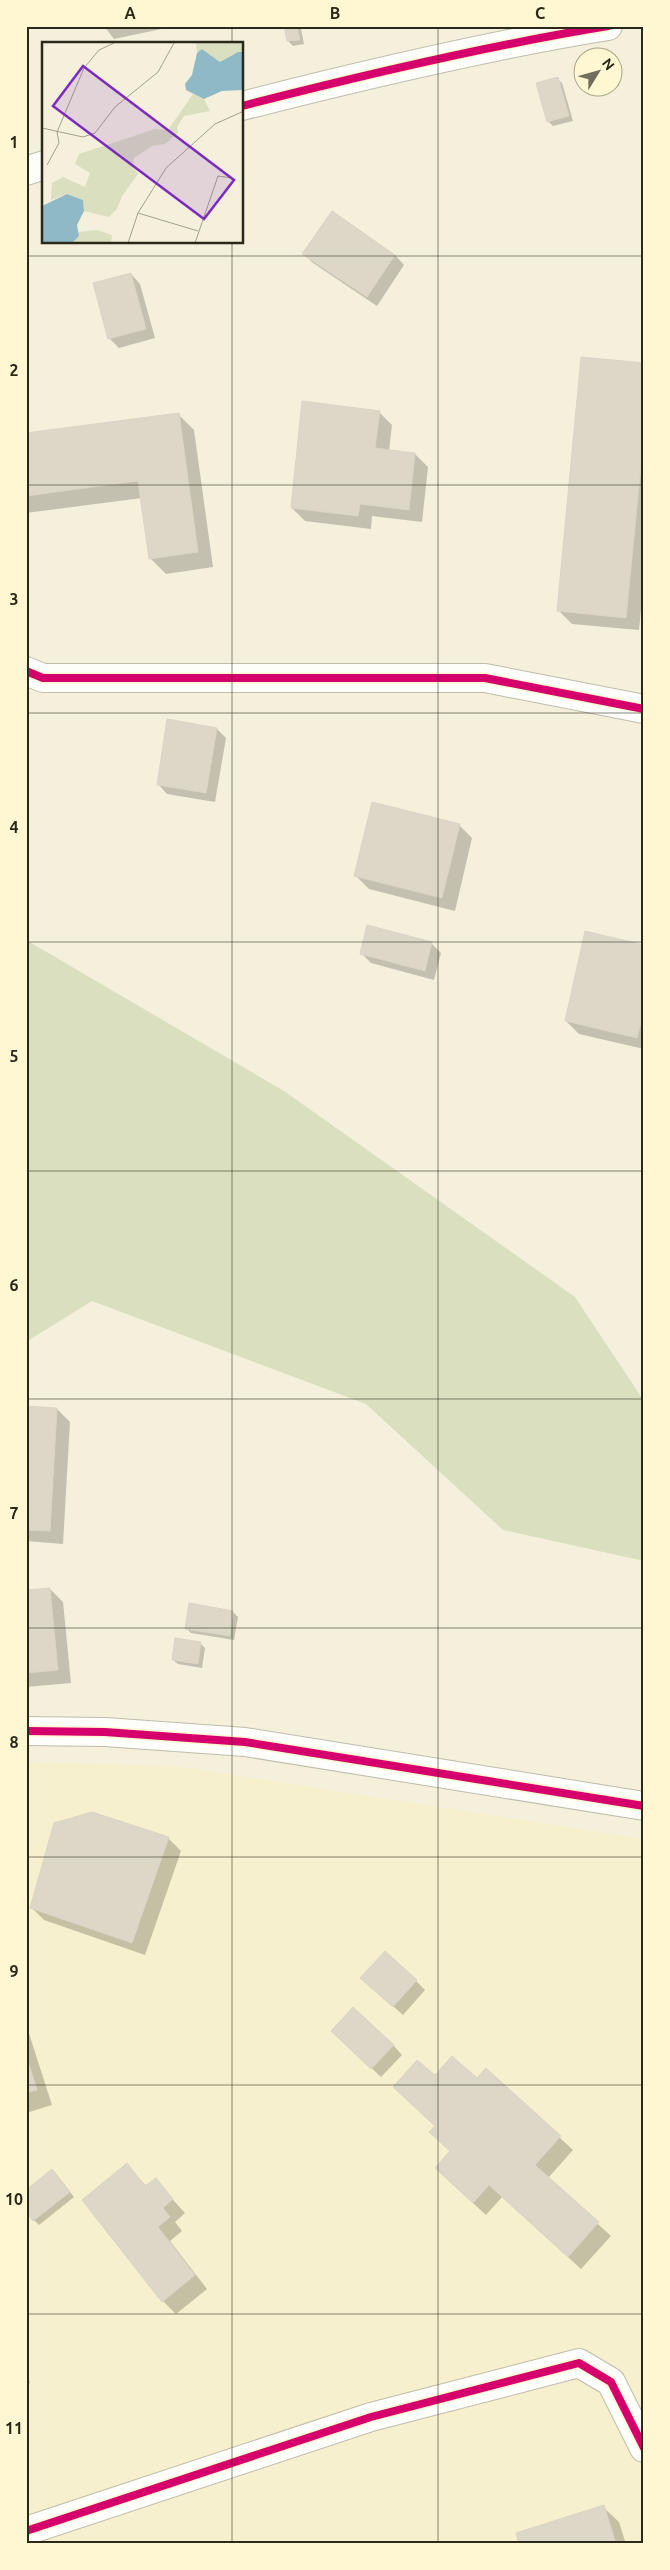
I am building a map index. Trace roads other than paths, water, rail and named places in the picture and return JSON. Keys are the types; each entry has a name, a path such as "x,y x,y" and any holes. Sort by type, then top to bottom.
{"street":[{"path":"244,105 332,83 530,39 608,26"},
{"path":"26,171 42,166"},
{"path":"26,671 42,678 485,678 644,709"},
{"path":"26,1731 104,1732 245,1742 644,1806"},
{"path":"26,2531 371,2418 578,2363 611,2382 644,2448"}]}
